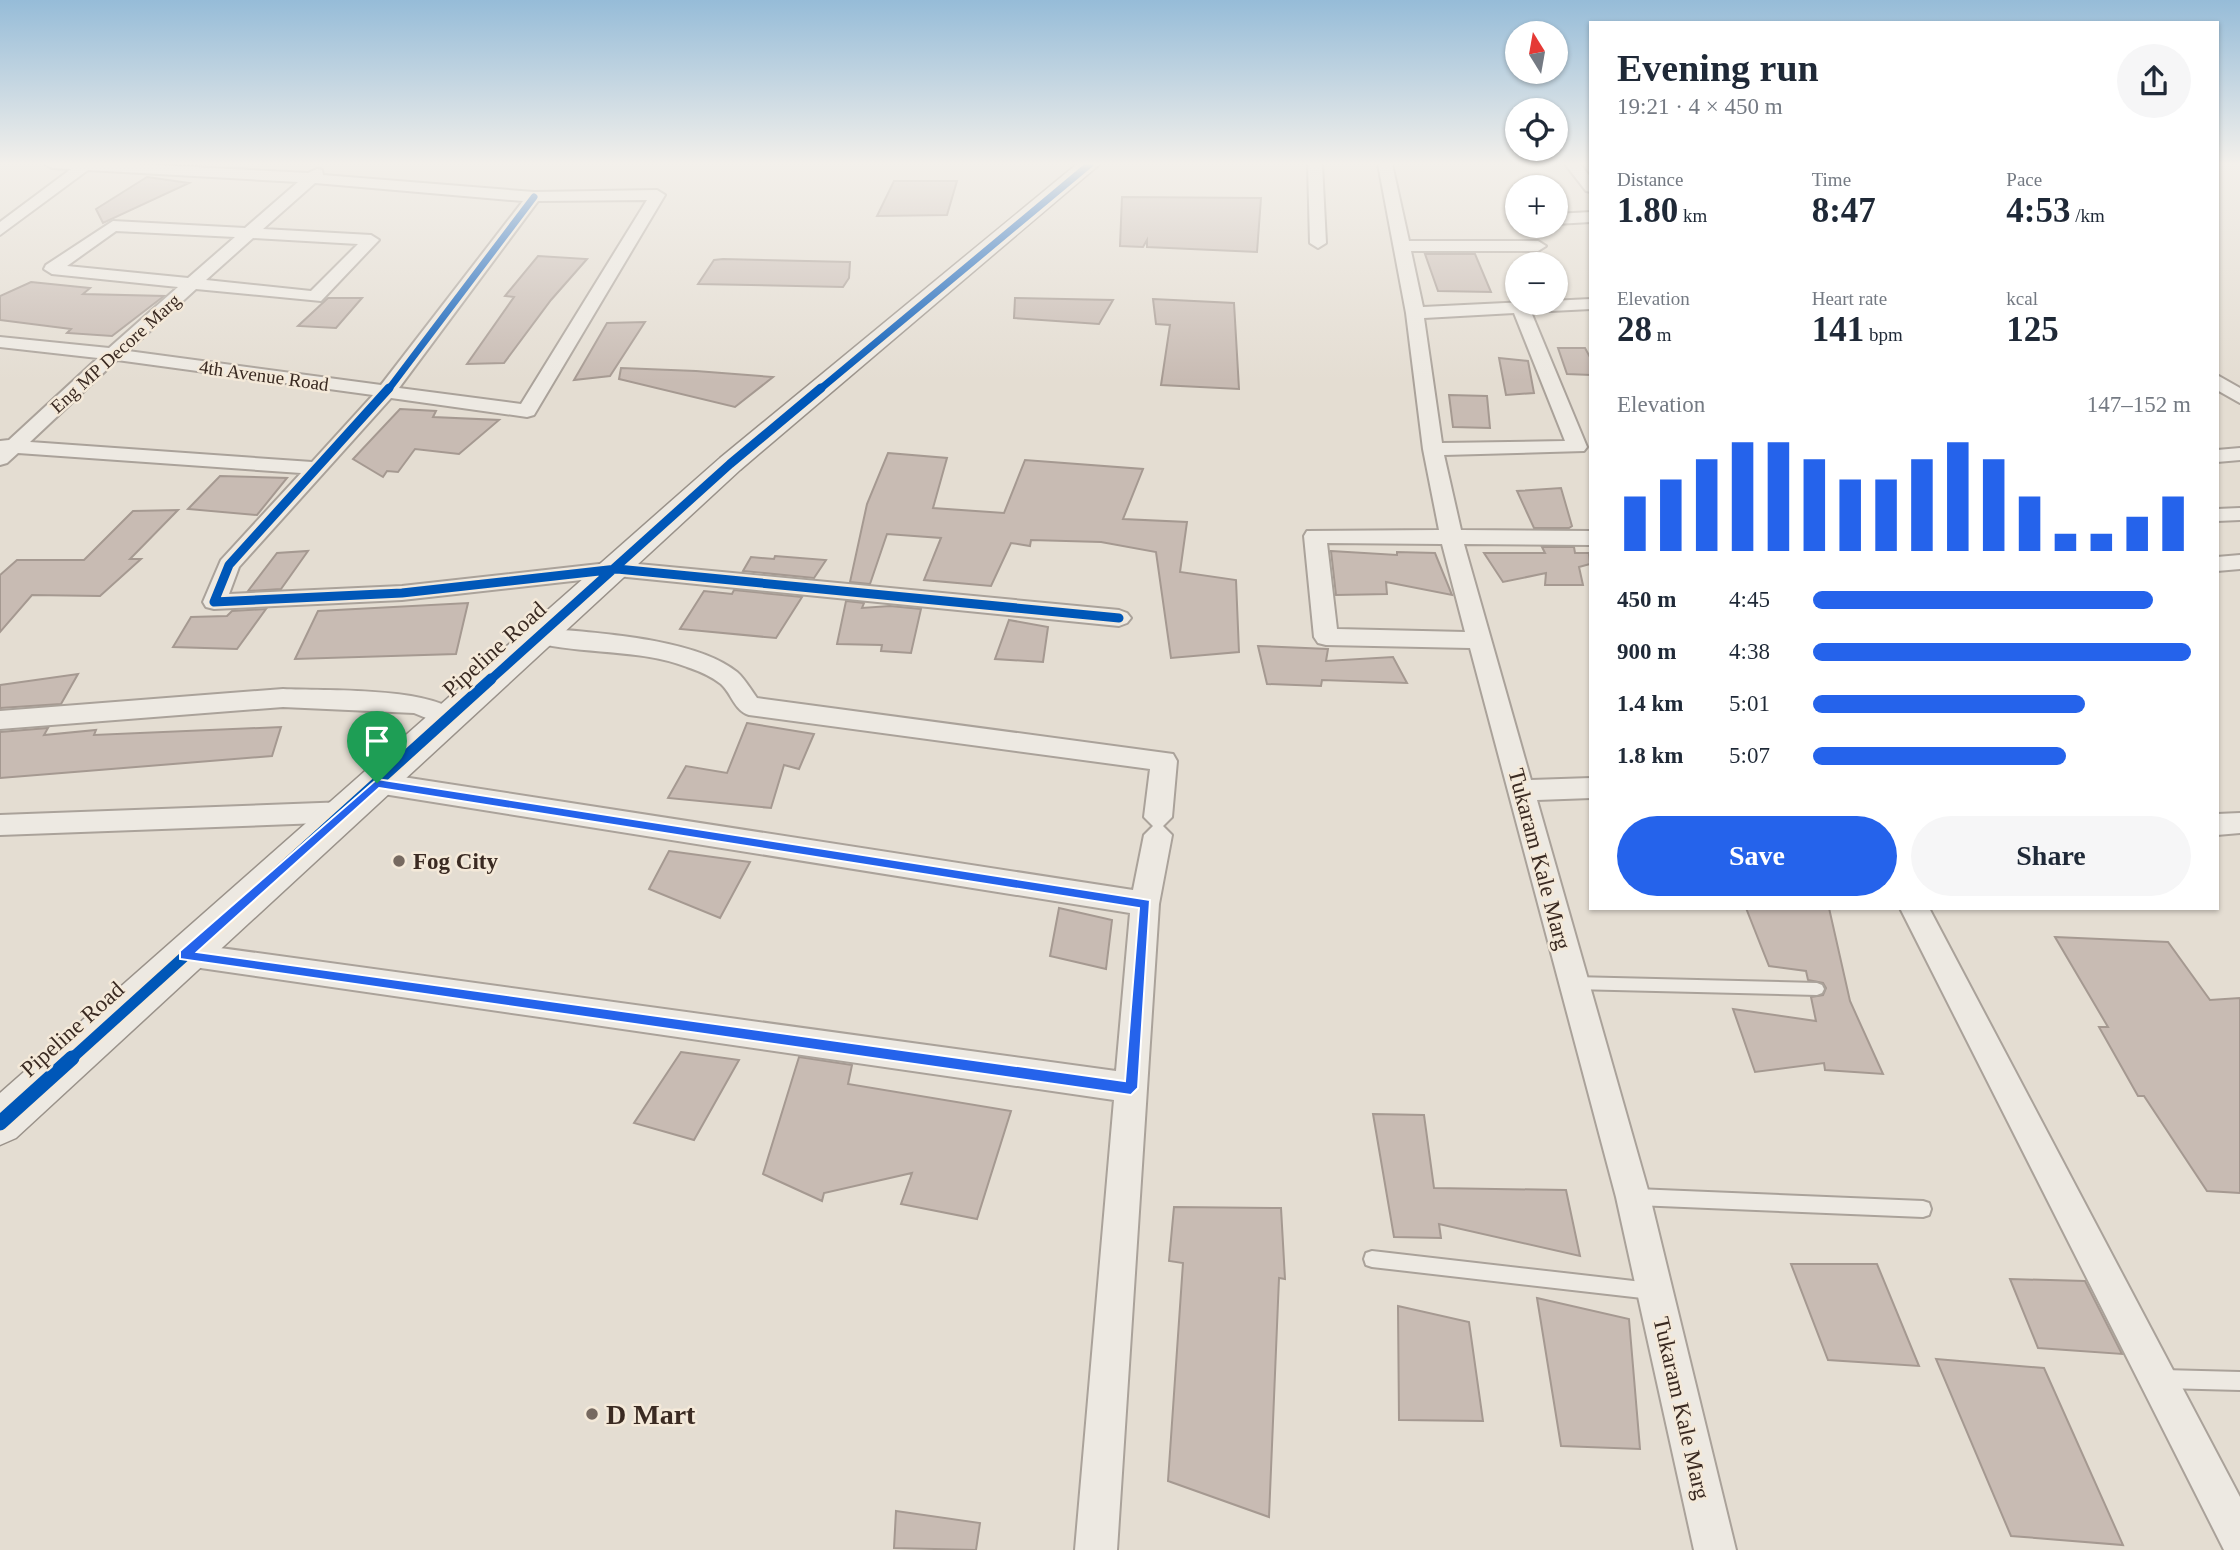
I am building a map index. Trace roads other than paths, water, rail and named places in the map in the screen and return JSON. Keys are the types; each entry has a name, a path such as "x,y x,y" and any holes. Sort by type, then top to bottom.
{"street":[{"path":"98,236 52,269 189,286 315,297 371,240 280,236"},
{"name":"Eng MP Decore Marg","path":"5,450 245,236"},
{"path":"504,236 386,392 314,468 229,565 214,602 415,592 617,569 1119,618"},
{"path":"527,411 632,236"},
{"name":"Pipeline Road","path":"0,1123 759,440 1003,236"},
{"path":"1318,236 1318,243"},
{"name":"Tukaram Kale Marg","path":"1398,236 1415,313 1433,449 1451,537 1633,1197 1715,1550"},
{"path":"1400,246 1538,246"},
{"path":"1568,305 1589,304"},
{"path":"1415,313 1505,309"},
{"path":"1433,449 1577,447 1524,315"},
{"name":"4th Avenue Road","path":"0,342 113,354 527,411"},
{"path":"2219,382 2240,397"},
{"path":"5,450 314,468"},
{"path":"2219,456 2240,454"},
{"path":"2219,516 2240,514"},
{"path":"1480,640 1326,637 1315,536 1589,538"},
{"path":"2219,564 2240,562"},
{"path":"541,636 631,647 708,665 730,679 749,706 1164,761 1158,826 1145,904 1096,1550"},
{"path":"0,720 283,698 418,704 448,718"},
{"path":"377,783 1145,904"},
{"path":"1522,790 1589,788"},
{"path":"0,825 346,812"},
{"path":"2219,825 2240,823"},
{"path":"1915,910 2240,1539"},
{"path":"184,955 1131,1088"}],"lane":[{"path":"1573,983 1817,989"},
{"path":"1633,1197 1923,1209"},
{"path":"1372,1259 1654,1292"},
{"path":"2159,1379 2240,1381"}],"place":[{"name":"Fog City","path":"399,861"},
{"name":"D Mart","path":"592,1414"}]}
